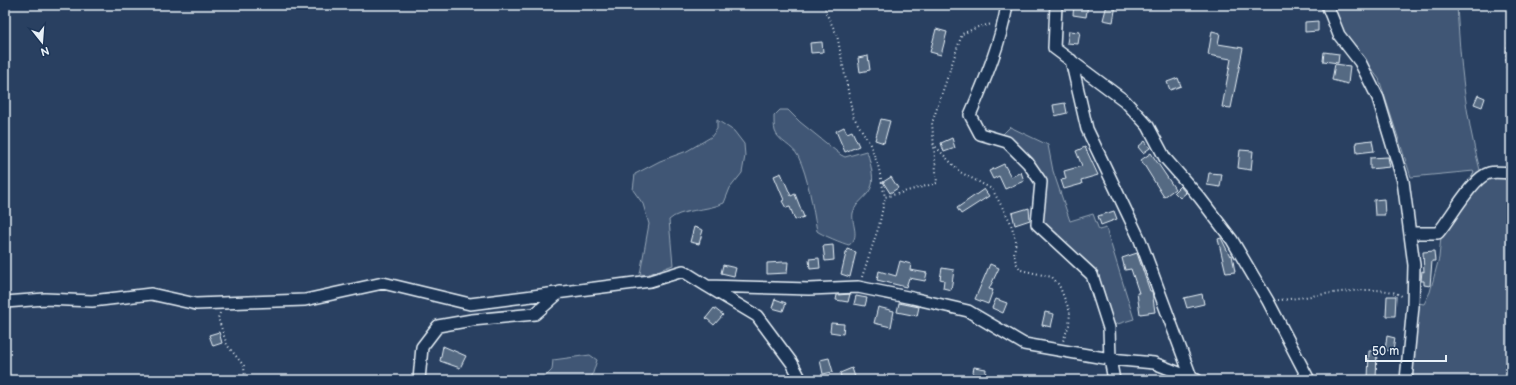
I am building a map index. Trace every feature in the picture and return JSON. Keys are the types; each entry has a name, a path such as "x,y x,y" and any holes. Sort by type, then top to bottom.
{"street":[{"path":"1007,5 1004,21 982,88 970,115 980,134 1007,142 1028,163 1041,182 1037,224 1092,275 1109,328 1110,359 1114,380"},
{"path":"1056,5 1054,48 1125,101 1148,126 1165,158 1200,198 1232,240 1268,300 1309,380"},
{"path":"1328,5 1338,35 1360,62 1378,98 1403,181 1414,265 1413,306 1406,380"},
{"path":"1071,60 1087,129 1140,240 1194,379"},
{"path":"1410,234 1438,233 1472,186 1481,177 1489,173 1511,173"},
{"path":"5,302 45,299 92,301 151,294 196,304 227,301 305,300 383,283 470,304 650,281 683,271 757,316 792,362 800,380"},
{"path":"707,286 809,289 858,287 968,311 1024,344 1110,359 1154,363 1194,379"},
{"path":"419,380 422,347 438,326 472,320 535,314 560,292"}],"path":[{"path":"826,5 825,11 837,35 853,116 869,142 878,165 885,197 879,226 858,287"},
{"path":"885,197 937,183 932,123 962,34 978,27 1004,21"},
{"path":"1511,27 1507,54 1508,75 1511,80"},
{"path":"934,144 960,172 992,189 1010,221 1016,240 1014,254 1016,263 1021,270 1052,277 1059,285 1070,312 1069,325 1060,350"},
{"path":"1268,300 1294,299 1348,290 1386,291 1398,293 1413,306"},
{"path":"227,301 218,318 227,345 244,366 245,380"}],"shaded area":[{"path":"1334,5 1457,5 1464,88 1470,129 1480,170 1511,171 1511,380 1411,380 1418,303 1424,304 1430,292 1439,258 1443,215 1470,182 1474,171 1411,177 1379,79 1352,44 1338,22"},
{"path":"780,110 788,110 800,122 845,157 866,151 868,154 872,173 872,185 853,213 855,234 853,242 849,245 832,239 817,231 810,193 802,164 796,152 779,138 775,131 774,116"},
{"path":"717,120 734,131 744,144 745,156 742,173 730,188 724,203 717,206 680,214 669,220 673,265 647,275 640,274 649,224 643,204 633,190 635,174 660,161 687,151 711,137 717,129"},
{"path":"1010,127 1048,145 1053,171 1070,221 1093,214 1099,230 1106,228 1134,319 1111,326 1094,274 1041,223 1046,187 1033,162 1002,135"},
{"path":"590,355 597,360 592,376 588,380 542,380 552,370 553,360"}],"building":[{"path":"1074,5 1088,5 1086,17 1073,15"},
{"path":"1107,5 1116,5 1113,22 1103,20"},
{"path":"1318,21 1318,31 1305,32 1305,22"},
{"path":"936,29 947,32 941,55 930,52"},
{"path":"1069,31 1080,32 1078,44 1067,43"},
{"path":"1212,31 1220,33 1218,44 1243,48 1231,108 1222,107 1231,59 1208,55"},
{"path":"822,42 823,52 811,53 810,43"},
{"path":"1324,52 1339,54 1338,63 1323,61"},
{"path":"868,56 870,70 860,72 858,58"},
{"path":"1335,64 1350,66 1348,84 1332,80"},
{"path":"1178,78 1181,86 1170,90 1167,82"},
{"path":"1478,95 1485,98 1482,107 1474,104"},
{"path":"1065,103 1067,113 1055,116 1053,105"},
{"path":"881,119 890,121 884,143 875,140"},
{"path":"844,127 847,133 852,131 859,146 845,152 836,131"},
{"path":"952,138 955,148 944,152 941,143"},
{"path":"1372,140 1374,151 1357,153 1356,142"},
{"path":"1145,141 1150,148 1143,153 1138,147"},
{"path":"1085,147 1098,175 1081,180 1082,184 1064,189 1061,180 1066,179 1064,171 1082,166 1076,151"},
{"path":"1240,150 1253,151 1251,170 1238,168"},
{"path":"1151,153 1175,189 1164,197 1141,160"},
{"path":"1388,157 1390,167 1370,169 1370,158"},
{"path":"1004,164 1011,177 1021,172 1024,181 1005,189 999,176 993,179 989,171"},
{"path":"781,173 791,196 795,194 804,217 795,220 790,207 786,208 782,201 784,200 774,176"},
{"path":"1209,173 1222,174 1220,187 1207,185"},
{"path":"891,177 898,188 890,193 883,182"},
{"path":"1180,186 1186,193 1180,198 1174,192"},
{"path":"984,189 989,196 961,214 957,208"},
{"path":"1384,199 1385,215 1375,215 1374,200"},
{"path":"1029,208 1030,220 1015,225 1012,213"},
{"path":"1114,211 1117,219 1101,225 1098,216"},
{"path":"694,227 703,230 699,244 690,242"},
{"path":"1221,238 1230,256 1232,255 1235,272 1226,273 1218,239"},
{"path":"833,245 834,260 825,261 823,246"},
{"path":"847,249 856,252 850,277 841,274"},
{"path":"1434,251 1435,261 1432,261 1430,286 1424,285 1424,281 1421,281 1422,271 1424,272 1423,252"},
{"path":"1137,253 1150,291 1152,291 1155,312 1140,314 1137,293 1139,293 1131,269 1125,270 1122,258"},
{"path":"819,258 820,268 810,269 809,259"},
{"path":"900,261 911,264 910,270 927,273 925,281 909,278 906,287 877,280 879,271 896,276"},
{"path":"788,262 787,273 767,274 767,263"},
{"path":"990,264 999,268 989,289 993,290 988,304 975,299"},
{"path":"723,265 736,268 734,276 721,273"},
{"path":"942,268 954,270 951,290 943,288 944,280 940,279"},
{"path":"850,294 848,302 836,300 837,295"},
{"path":"1202,294 1204,304 1187,308 1184,298"},
{"path":"856,296 867,298 865,306 854,304"},
{"path":"1387,296 1396,296 1395,316 1386,316"},
{"path":"775,299 786,303 783,311 772,308"},
{"path":"996,299 1007,303 1003,313 992,308"},
{"path":"899,303 919,307 917,316 897,312"},
{"path":"878,307 894,311 891,327 874,323"},
{"path":"714,308 723,315 714,325 706,318"},
{"path":"1045,312 1054,314 1051,327 1042,325"},
{"path":"831,323 844,324 843,334 830,332"},
{"path":"219,332 222,343 213,346 209,335"},
{"path":"1387,336 1395,338 1393,351 1385,350"},
{"path":"443,346 466,356 460,368 440,361"},
{"path":"1369,351 1377,351 1376,380 1368,380"},
{"path":"829,358 833,372 823,374 820,360"},
{"path":"974,367 986,369 985,380 972,377"},
{"path":"852,368 855,377 842,380 840,373"}]}
